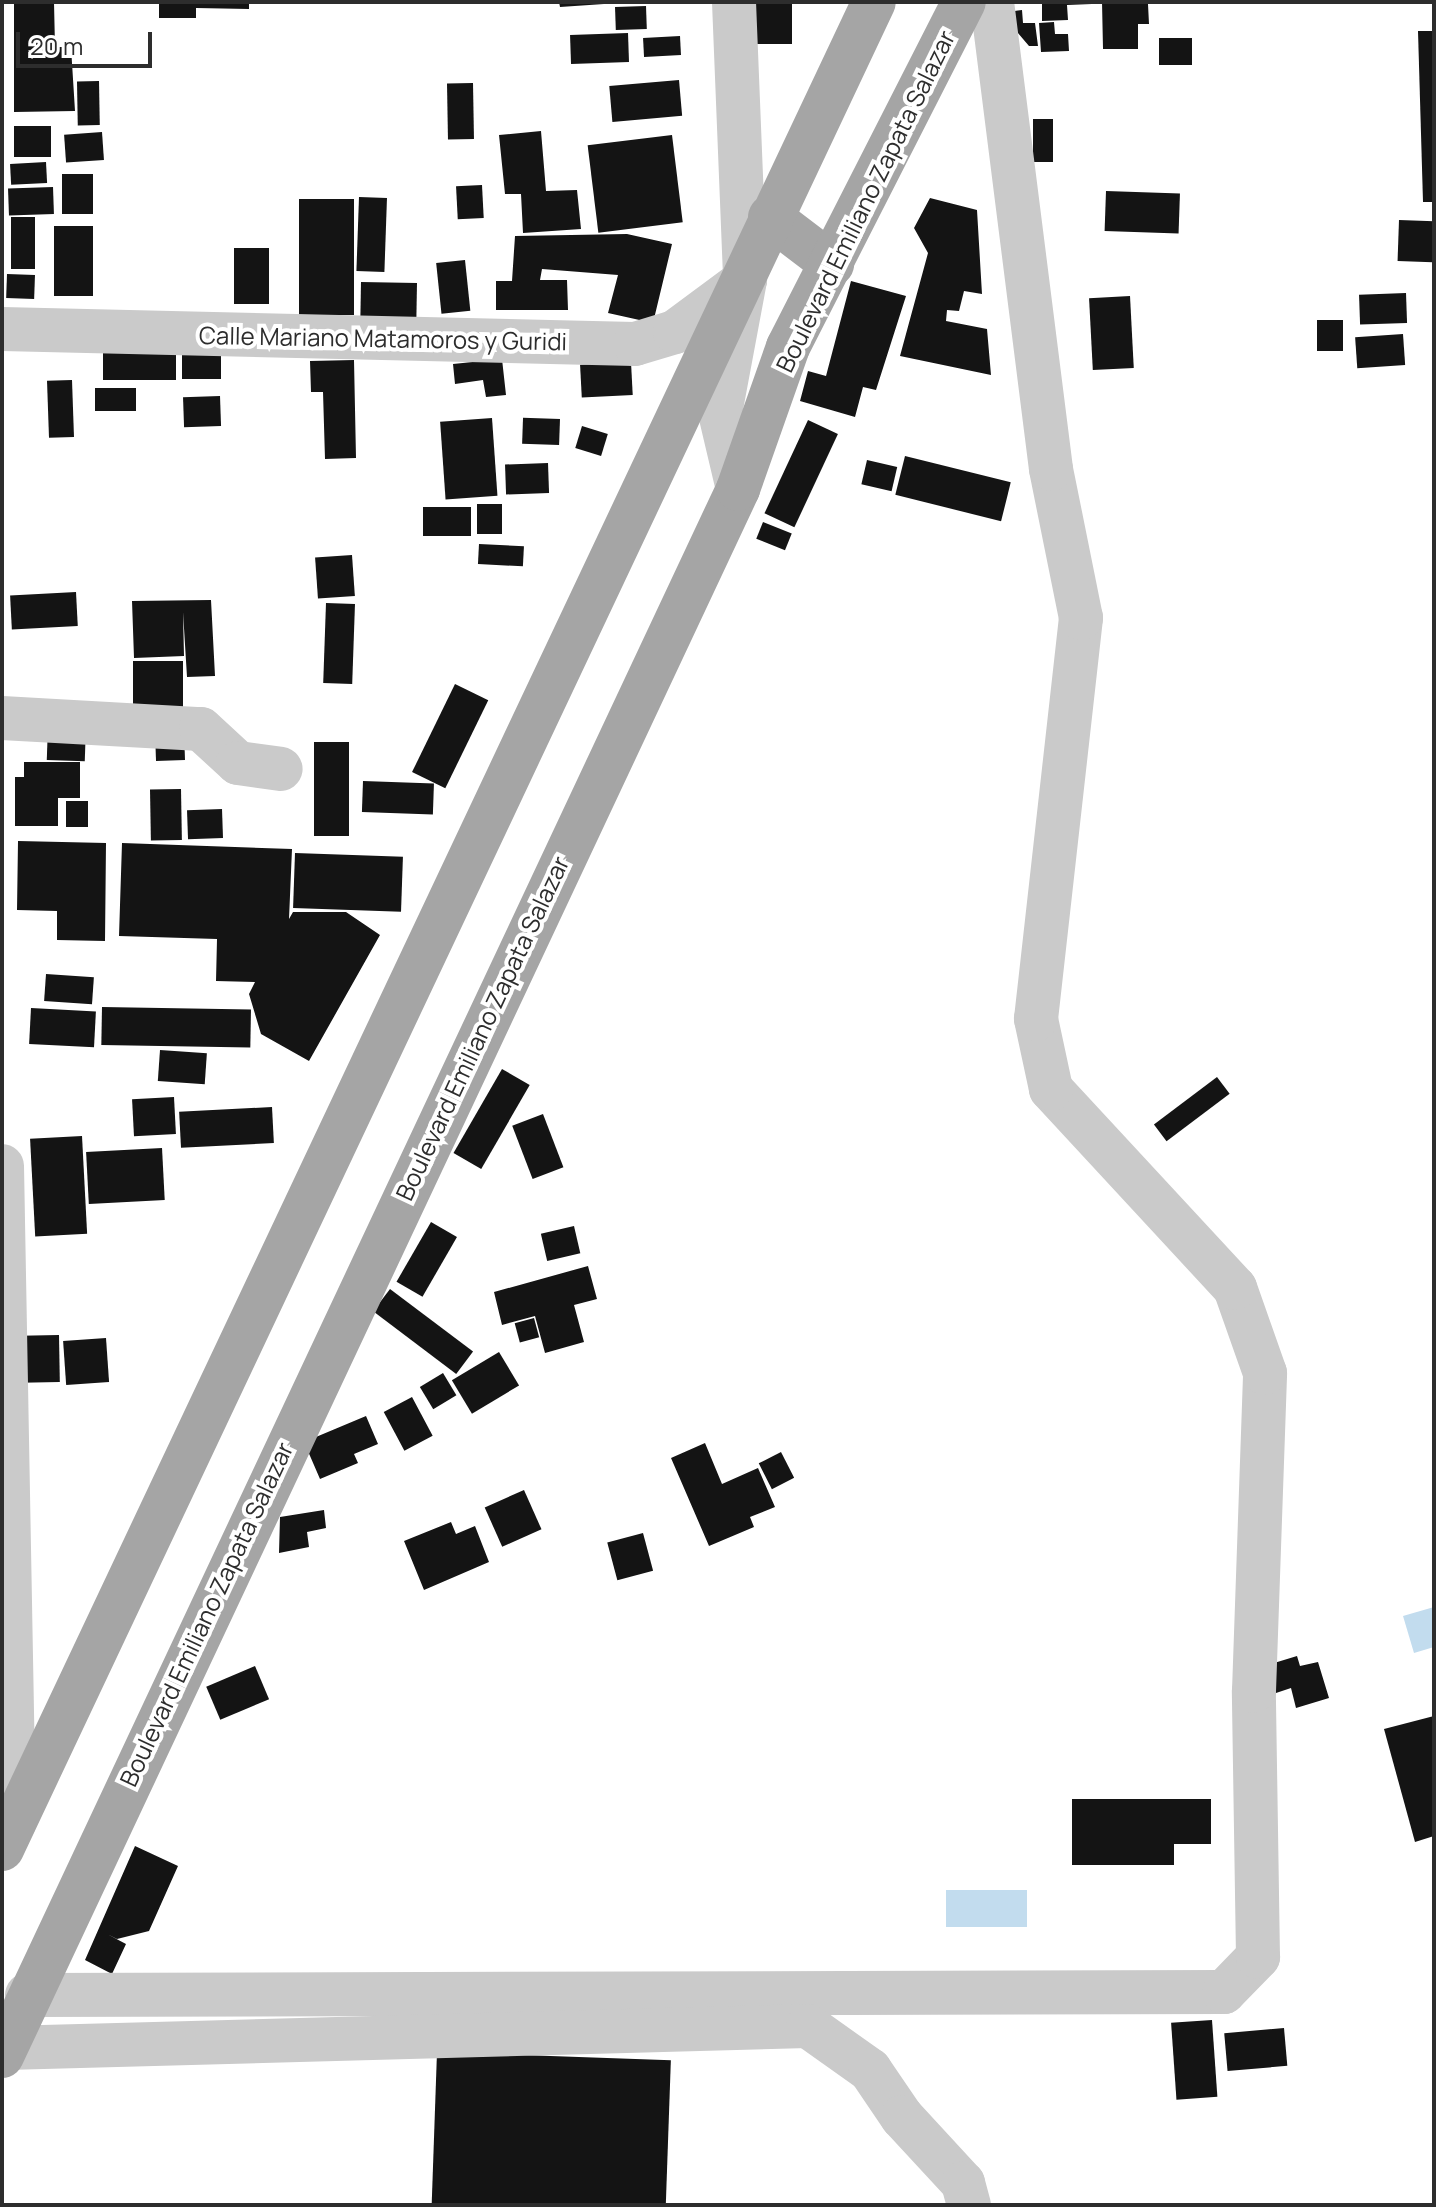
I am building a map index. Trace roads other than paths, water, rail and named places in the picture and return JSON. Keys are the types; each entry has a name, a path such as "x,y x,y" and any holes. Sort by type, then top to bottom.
{"main road":[{"path":"8,1836 874,2"},
{"name":"Boulevard Emiliano Zapata Salazar","path":"4,2052 27,1995 738,489 788,347 964,2"},
{"path":"770,217 832,264"}],"street":[{"path":"734,2 745,280 720,413 738,489"},
{"path":"27,1995 1224,1992 1258,1957 1254,1691 1265,1373 1235,1288 1051,1089 1036,1019 1081,618 1051,469 992,2"},
{"name":"Calle Mariano Matamoros y Guridi","path":"2,329 635,344 675,332 745,280"},
{"path":"2,718 201,729 238,763 281,769"},
{"path":"2,1166 8,1836"},
{"path":"4,2052 808,2026 870,2070 902,2117 963,2183 969,2205"}],"water":[{"path":"1434,1607 1434,1647 1414,1653 1403,1616"},
{"path":"946,1890 1027,1890 1027,1927 946,1927"}]}
